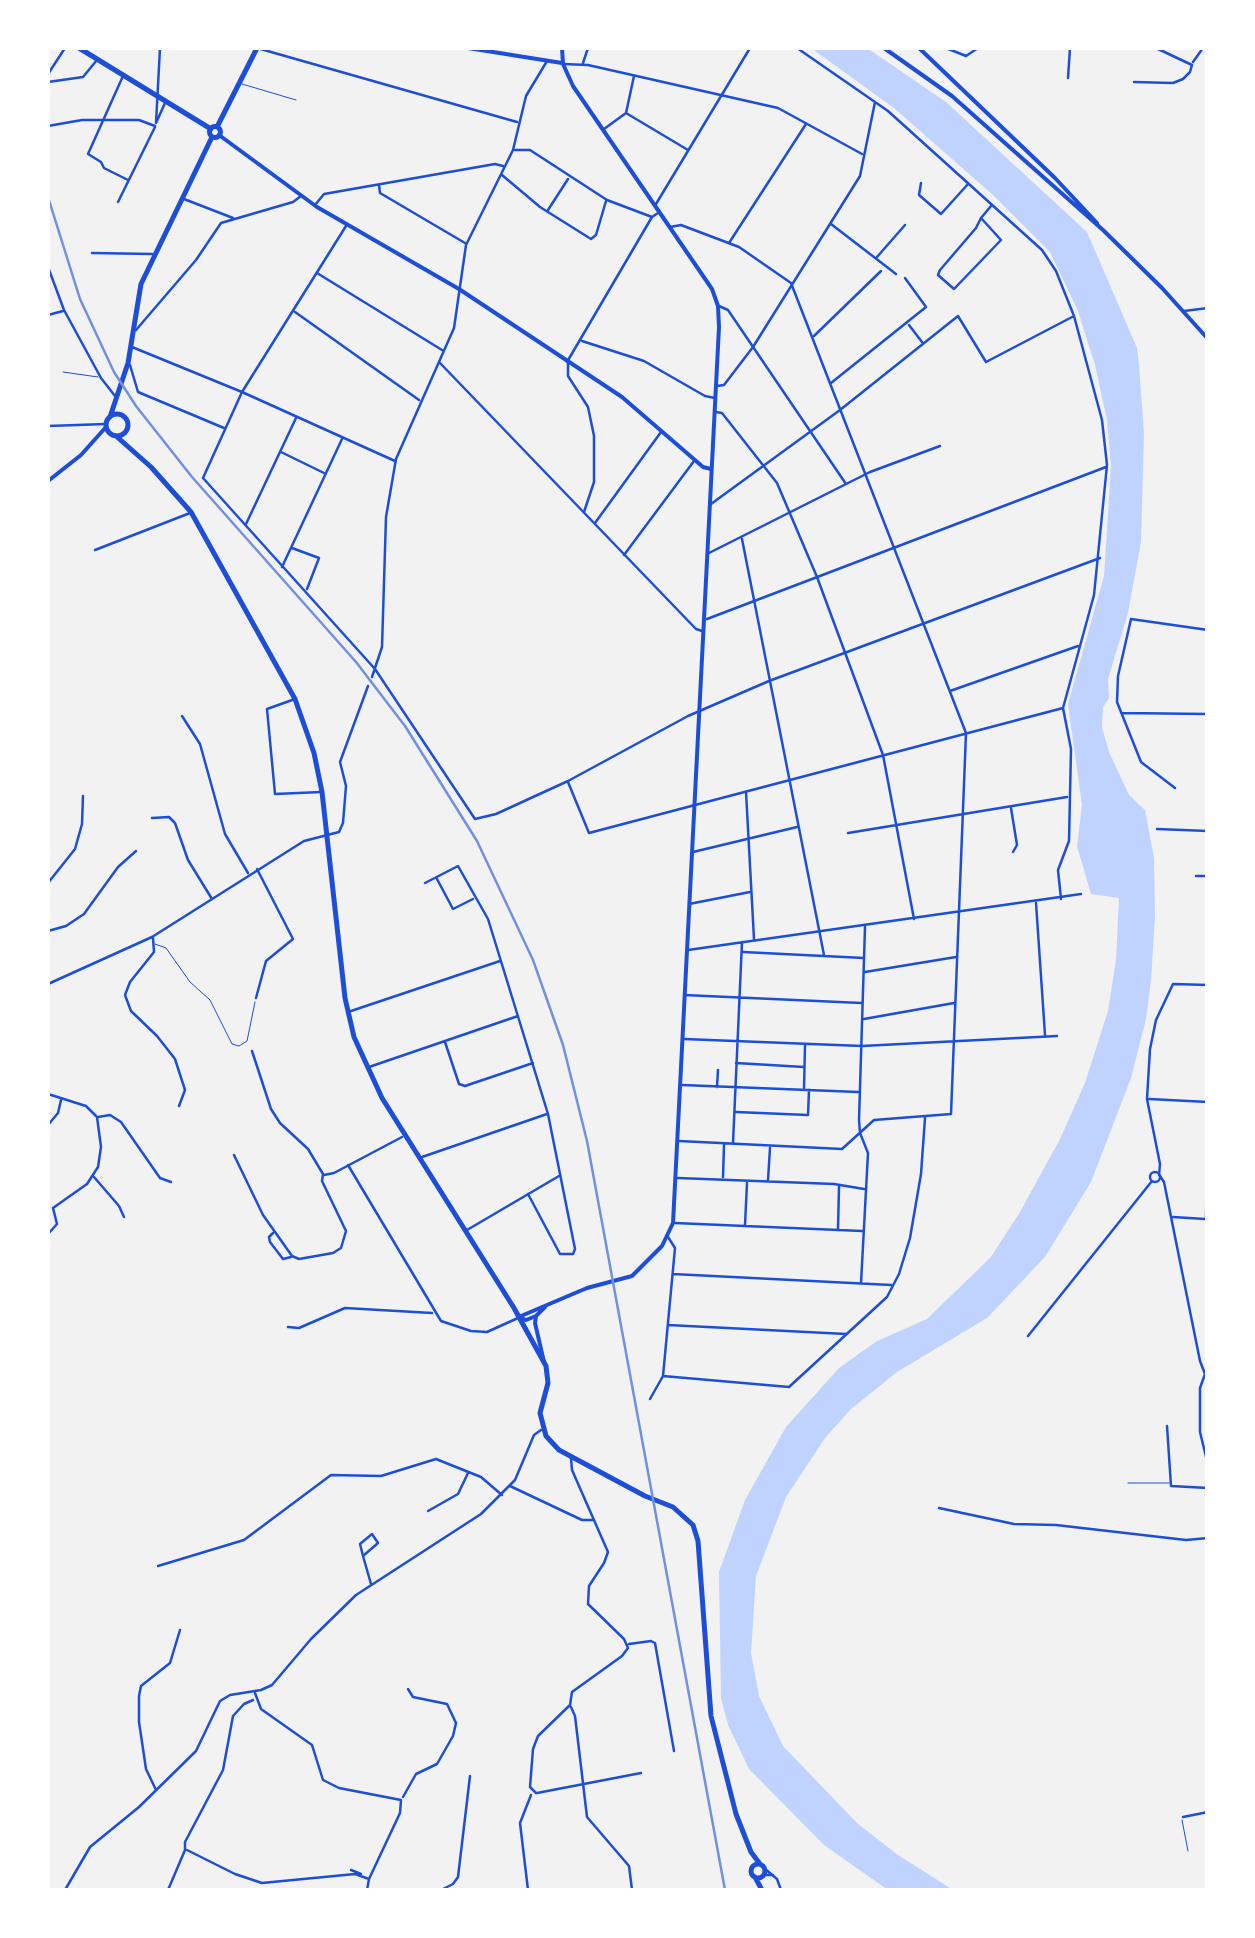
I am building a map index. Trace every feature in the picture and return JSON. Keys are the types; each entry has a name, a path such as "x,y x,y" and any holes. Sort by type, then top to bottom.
{"main road":[{"path":"79,48 215,132 315,205 459,290 622,397 703,467 711,468"},
{"path":"48,480 81,455 106,425 129,359 137,296 257,48"},
{"path":"468,48 563,64"},
{"path":"519,1317 602,1284 623,1280 640,1270 668,1237 674,1223 716,386 718,306 708,282 568,76 562,48"},
{"path":"884,48 952,96 1103,230"},
{"path":"919,48 1056,178 1208,339"},
{"path":"1053,188 1056,178"},
{"path":"1061,184 1061,195"},
{"path":"116,396 136,452"},
{"path":"110,416 122,415"},
{"path":"106,425 191,512 295,699 314,753 322,792 348,1012 366,1068 544,1362"},
{"path":"97,438 125,433 128,427"},
{"path":"519,1317 526,1320 536,1316 555,1302"},
{"path":"536,1316 535,1328 548,1376 540,1414 543,1430 554,1446 682,1513 697,1533 708,1698 725,1778 761,1872 762,1890"},
{"path":"751,1852 751,1868 761,1872"}],"street":[{"path":"48,74 65,48"},
{"path":"118,202 156,125 163,99 160,48"},
{"path":"257,48 519,122"},
{"path":"583,64 588,48"},
{"path":"655,205 750,48"},
{"path":"797,48 875,102 1042,250 1056,271 1074,316 1102,420 1107,466 1094,595 1063,708 1071,748 1069,841 1058,870 1060,899"},
{"path":"946,48 966,56 978,48"},
{"path":"1068,78 1070,48"},
{"path":"1156,48 1192,65"},
{"path":"1134,82 1178,82 1187,76 1203,48"},
{"path":"48,82 83,77 97,59"},
{"path":"372,677 382,646 386,517 395,461 458,312 466,244 513,150 526,96 547,62"},
{"path":"563,64 583,64 778,108 864,154"},
{"path":"123,74 88,154 102,162 104,168 128,180"},
{"path":"603,130 626,113 634,76"},
{"path":"716,386 724,385 753,347 860,176 875,102"},
{"path":"626,113 689,150"},
{"path":"48,126 139,120 156,125"},
{"path":"729,243 806,122"},
{"path":"513,150 530,150 607,200 652,217"},
{"path":"315,205 324,194 495,164 504,166"},
{"path":"500,174 547,212 591,238 596,235 607,200"},
{"path":"547,212 569,178"},
{"path":"921,183 919,195 941,214 969,183"},
{"path":"379,185 380,193 466,244"},
{"path":"132,331 138,330 185,274 221,223 302,196"},
{"path":"182,198 234,219"},
{"path":"980,218 1001,240 954,290 938,275 940,270 976,228 980,218 992,205"},
{"path":"584,512 594,482 594,436 588,407 566,371 568,362 652,217 659,212"},
{"path":"830,223 896,274"},
{"path":"347,225 242,392 203,478 375,668 472,818 484,819 568,781 698,712 769,682 1100,558"},
{"path":"670,227 681,225 729,243 792,284 966,732 951,1114 874,1120 842,1149 678,1141"},
{"path":"876,258 905,225"},
{"path":"92,252 154,255"},
{"path":"48,267 64,310 101,378 116,396"},
{"path":"812,337 880,270"},
{"path":"317,273 443,351"},
{"path":"831,383 926,307 905,278"},
{"path":"718,306 728,310 846,484"},
{"path":"1183,312 1208,308"},
{"path":"48,315 64,310"},
{"path":"293,311 420,401"},
{"path":"709,504 841,409 958,316 986,362 1074,316"},
{"path":"907,322 922,344"},
{"path":"580,340 644,361 715,398"},
{"path":"130,347 395,461"},
{"path":"129,359 138,392 226,428"},
{"path":"439,362 702,631"},
{"path":"714,412 722,413 777,484 846,652 883,754 914,918"},
{"path":"245,527 296,417"},
{"path":"48,426 106,425"},
{"path":"595,524 662,431"},
{"path":"282,567 342,438"},
{"path":"706,554 866,474 940,446"},
{"path":"280,452 326,474"},
{"path":"624,554 695,460"},
{"path":"702,620 1107,466"},
{"path":"95,550 191,512"},
{"path":"742,539 824,956"},
{"path":"291,547 318,558 305,590"},
{"path":"1174,788 1143,766 1120,713 1115,691 1132,619 1208,630"},
{"path":"950,691 1079,646"},
{"path":"48,984 152,937 304,840 339,832 346,786 340,762 368,686"},
{"path":"295,699 267,709 274,794 322,792"},
{"path":"568,781 589,832 1063,708"},
{"path":"1120,713 1208,714"},
{"path":"182,716 200,744 226,834 249,874"},
{"path":"746,791 754,940"},
{"path":"48,883 74,849 84,815 82,796"},
{"path":"848,833 1069,796"},
{"path":"1011,806 1017,845 1013,852"},
{"path":"152,818 172,820 188,860 212,900"},
{"path":"691,852 798,826"},
{"path":"1157,829 1208,831"},
{"path":"48,931 66,926 84,914 118,867 136,851"},
{"path":"425,883 458,866 488,918 548,1114 575,1249 570,1255 560,1254 528,1194"},
{"path":"256,998 266,962 293,939 257,869"},
{"path":"1196,876 1208,876"},
{"path":"436,877 453,910 475,898"},
{"path":"689,904 752,892"},
{"path":"686,950 1081,894"},
{"path":"1036,903 1045,1036"},
{"path":"861,1283 868,1151 860,1133 865,926"},
{"path":"152,937 154,952 130,982 126,995 131,1011 168,1047 179,1068 184,1090 179,1106"},
{"path":"733,1144 742,942"},
{"path":"741,952 864,958"},
{"path":"864,972 957,957"},
{"path":"348,1012 502,961"},
{"path":"1028,1336 1158,1174 1159,1158 1147,1099 1156,1020 1173,984 1208,985"},
{"path":"684,995 863,1003"},
{"path":"862,1020 956,1002"},
{"path":"366,1068 519,1016"},
{"path":"682,1040 862,1046 1057,1036"},
{"path":"445,1041 459,1084 466,1086 534,1062"},
{"path":"734,1112 808,1115 806,1044"},
{"path":"234,1155 274,1232 292,1256 300,1259 332,1254 344,1242 345,1226 322,1181 323,1174 308,1148 280,1123 271,1109 252,1051"},
{"path":"736,1063 804,1067"},
{"path":"717,1087 718,1070"},
{"path":"680,1085 860,1092"},
{"path":"48,1094 86,1106 97,1118 101,1152 93,1176 50,1208 57,1224 48,1234"},
{"path":"48,1125 58,1113 61,1098"},
{"path":"1147,1099 1208,1102"},
{"path":"1171,1217 1207,1220 1208,1111"},
{"path":"420,1158 548,1114"},
{"path":"97,1118 110,1115 121,1122 160,1178 172,1182"},
{"path":"663,1376 789,1387 887,1297 910,1238 925,1116"},
{"path":"323,1174 328,1176 405,1135"},
{"path":"723,1179 724,1144"},
{"path":"768,1181 770,1146"},
{"path":"348,1165 434,1312 450,1326 480,1332 519,1317"},
{"path":"466,1231 561,1174"},
{"path":"1158,1174 1150,1175 1165,1187"},
{"path":"1158,1174 1165,1187 1200,1361 1206,1374 1200,1388 1200,1432 1208,1465"},
{"path":"93,1176 119,1206 124,1218"},
{"path":"676,1178 866,1189"},
{"path":"745,1226 748,1180"},
{"path":"838,1230 839,1186"},
{"path":"515,1193 518,1200"},
{"path":"674,1223 864,1231"},
{"path":"274,1232 270,1242 283,1259 292,1256"},
{"path":"650,1399 663,1376 673,1274 674,1246 668,1237"},
{"path":"673,1274 894,1285"},
{"path":"288,1327 299,1328 345,1308 434,1312"},
{"path":"668,1325 848,1334"},
{"path":"1167,1426 1169,1483 1174,1488 1208,1488"},
{"path":"65,1890 90,1847 196,1751 220,1701 276,1682 311,1639 356,1594 481,1514 520,1473 534,1435 543,1430"},
{"path":"571,1457 570,1465 608,1552 589,1586 588,1604 627,1644 655,1643 674,1751"},
{"path":"158,1566 244,1540 328,1476 380,1476 436,1459 469,1471 502,1495"},
{"path":"577,1481 576,1470 581,1462"},
{"path":"428,1512 458,1494 469,1471"},
{"path":"510,1486 582,1520 596,1520"},
{"path":"939,1508 1014,1524 1186,1540 1208,1538"},
{"path":"363,1556 371,1585"},
{"path":"156,1790 146,1769 142,1745 141,1686 170,1662 180,1630"},
{"path":"627,1644 626,1653 572,1692 570,1706 586,1817 626,1862 632,1890"},
{"path":"367,1890 400,1813 401,1800 416,1774 437,1764 456,1723 447,1704 412,1697 408,1689"},
{"path":"255,1691 261,1709 309,1742 326,1782 338,1788 401,1800"},
{"path":"168,1890 185,1842 223,1770 235,1712 255,1699"},
{"path":"536,1793 530,1787 536,1739 570,1706"},
{"path":"528,1890 520,1823 528,1799 536,1793 581,1782 642,1772"},
{"path":"441,1890 450,1887 458,1877 470,1776"},
{"path":"1183,1816 1208,1812"},
{"path":"185,1850 244,1878 282,1885 362,1875"},
{"path":"351,1870 369,1879"},
{"path":"761,1872 775,1876 781,1890"}],"lane":[{"path":"239,84 296,100"},
{"path":"63,372 101,378"},
{"path":"155,944 166,948 190,982 210,1000 228,1040 235,1046 247,1041 256,998"},
{"path":"1128,1483 1169,1483"},
{"path":"1183,1816 1188,1852"}],"water":[{"path":"811,48 867,48 946,102 1087,232 1137,348 1139,365 1144,434 1141,542 1128,613 1108,679 1109,698 1103,707 1102,727 1129,795 1145,810 1154,858 1151,981 1131,1078 1091,1182 1045,1257 987,1318 897,1372 851,1409 825,1438 786,1497 756,1576 751,1653 759,1696 783,1746 858,1824 953,1890 888,1890 824,1845 749,1769 728,1725 721,1698 719,1572 745,1500 786,1427 839,1368 877,1341 927,1319 991,1257 1060,1139 1085,1083 1108,1011 1116,960 1119,898 1091,894 1077,846 1082,805 1068,704 1104,576 1111,466 1107,420 1095,365 1078,311 1050,252 993,195 894,108"}],"railway":[{"path":"48,197 80,299 114,372 192,477 356,662 405,726 477,841 533,960 563,1045 587,1141 725,1890"}]}
